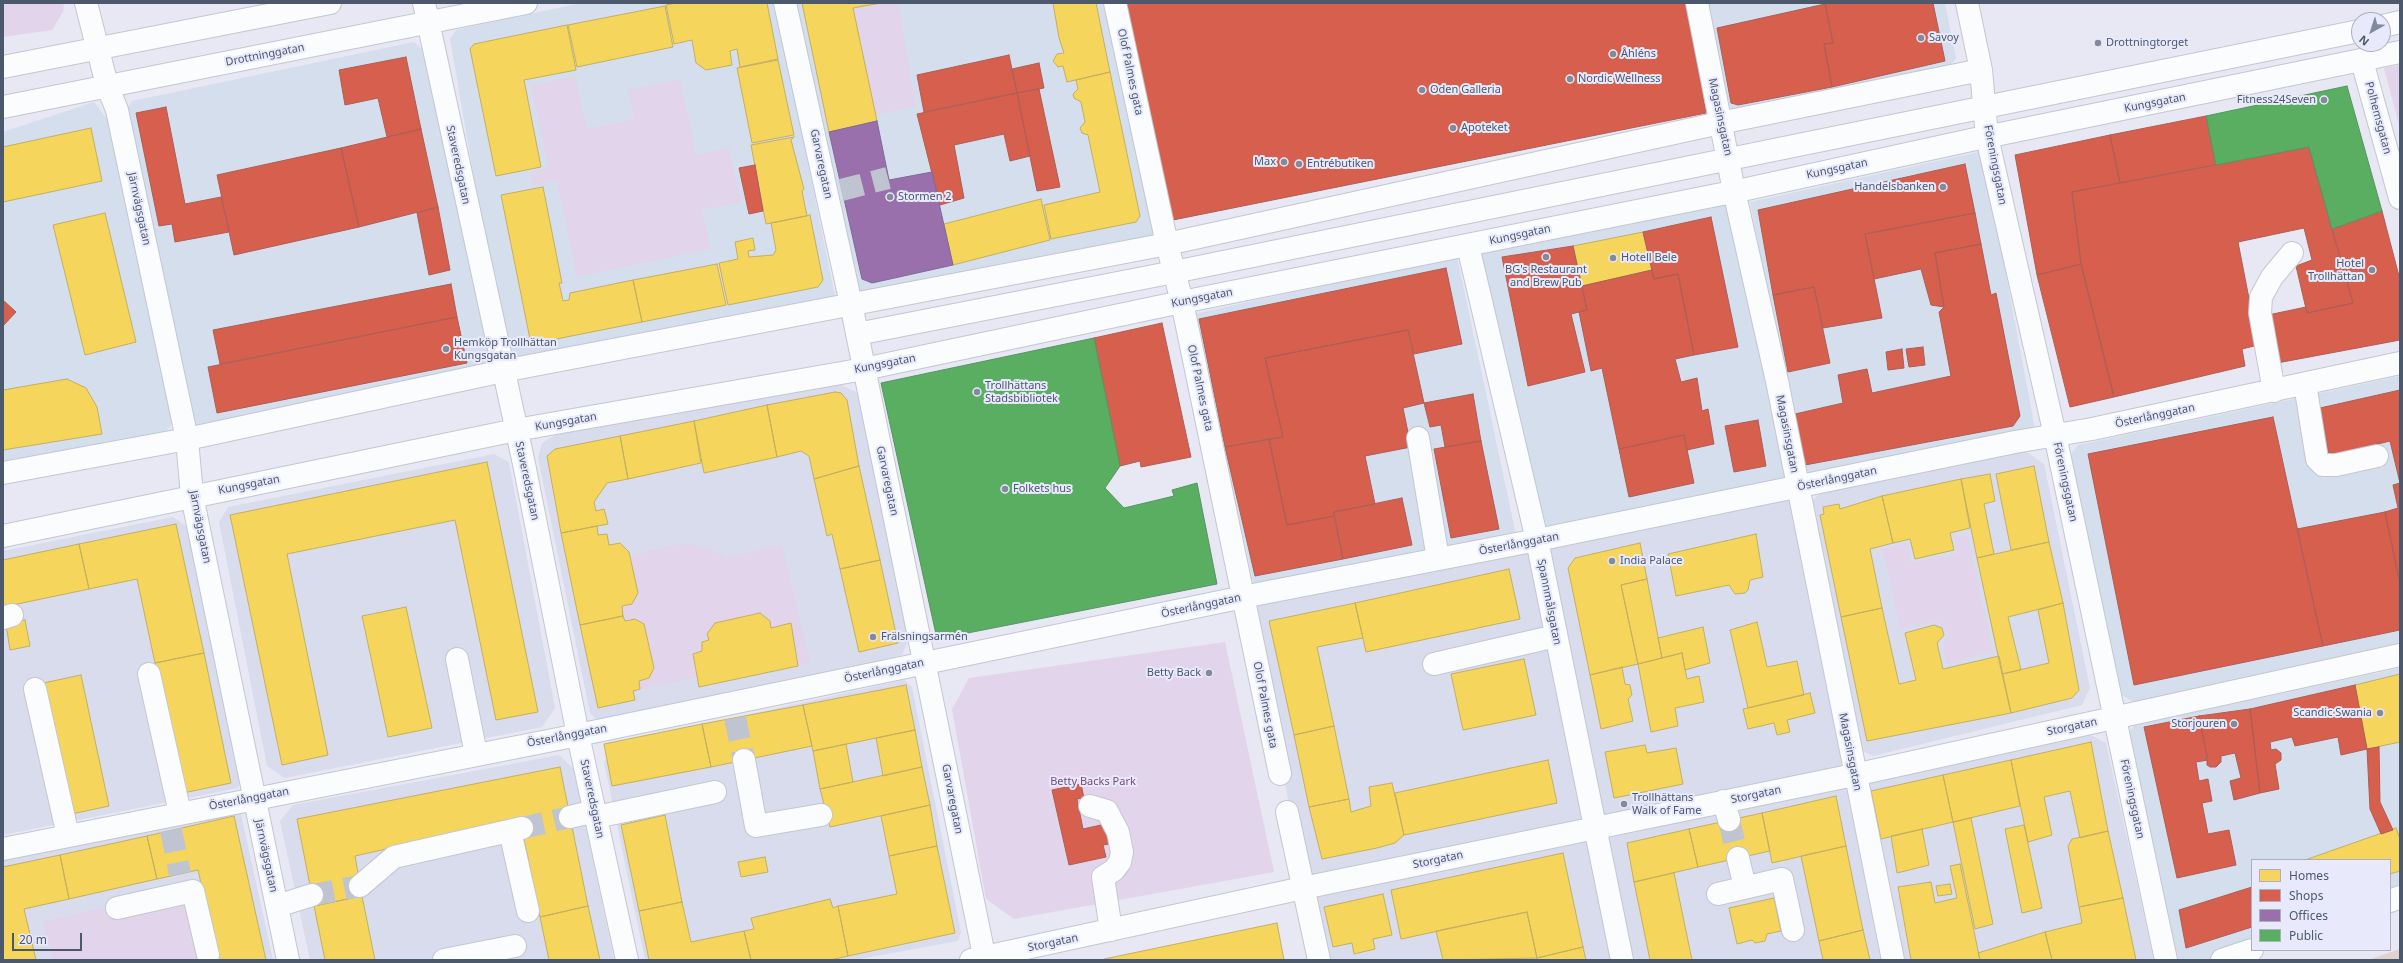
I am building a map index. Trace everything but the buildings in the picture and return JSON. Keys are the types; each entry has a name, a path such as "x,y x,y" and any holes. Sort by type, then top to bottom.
{"street":[{"name":"Järnvägsgatan","path":"86,3 107,85 117,110 171,361 187,439 192,496 288,960"},
{"path":"3,67 330,3"},
{"name":"Drottninggatan","path":"3,107 426,13 526,3"},
{"name":"Garvaregatan","path":"785,3 834,191 851,304 925,662 980,959"},
{"name":"Olof Palmes gata","path":"1115,3 1158,204 1182,302 1280,774"},
{"name":"Magasinsgatan","path":"1697,3 1734,191 1798,487 1854,775 1893,960"},
{"name":"Föreningsgatan","path":"1967,3 1981,70 1987,137 2055,435 2166,960"},
{"name":"Staveredsgatan","path":"426,13 516,430 578,735 627,960"},
{"path":"857,334 1174,272 1728,158 2351,33"},
{"name":"Kungsgatan","path":"3,536 516,430 864,369 1182,302 1468,246 2400,52"},
{"name":"Polhemsgatan","path":"2362,61 2400,198"},
{"path":"3,472 187,439 503,371 1167,244 1719,115 1981,70"},
{"name":"Spannmålsgatan","path":"1468,246 1537,540 1622,960"},
{"path":"2274,391 2260,313 2261,297 2272,277 2292,253"},
{"name":"Österlånggatan","path":"3,850 68,836 173,820 254,798 476,754 578,735 734,710 925,662 1243,597 1537,540 2274,391 2400,364"},
{"path":"2305,384 2317,459 2323,465 2336,465 2377,456"},
{"path":"1418,438 1438,559"},
{"path":"1434,664 1556,636"},
{"name":"Storgatan","path":"980,959 1302,888 1594,827 1726,811 1854,775 2400,656"},
{"path":"457,659 476,754"},
{"path":"148,674 173,820"},
{"path":"35,689 68,836"},
{"path":"744,760 756,826 820,816"},
{"path":"570,817 596,814 716,792"},
{"path":"1090,806 1107,811 1118,832 1122,852 1120,862 1114,870 1103,877 1110,930"},
{"path":"1287,812 1302,888 1319,960"},
{"path":"360,886 394,857 516,829 528,911"},
{"path":"1738,858 1745,888"},
{"path":"1718,894 1782,879 1793,930"},
{"path":"118,908 182,884 193,891 208,955"},
{"path":"277,906 312,895"},
{"path":"444,960 515,946"},
{"path":"2222,960 2251,950"}],"shaded area":[{"path":"581,3 775,3 836,301 515,365 505,357 450,39 456,30"},
{"path":"792,3 1104,3 1154,237 857,294"},
{"path":"1707,3 1945,3 1956,58 1947,70 1735,111 1726,104"},
{"path":"414,42 423,50 495,369 195,431 124,115 132,101"},
{"path":"94,102 110,123 173,422 164,435 3,466 3,132"},
{"path":"1983,151 2035,429 1804,479 1750,202"},
{"path":"1726,201 1787,481 1546,529 1481,254"},
{"path":"1457,256 1516,535 1254,585 1194,314"},
{"path":"2400,376 2400,644 2133,702 2122,695 2073,480 2071,454 2078,445"},
{"path":"835,382 860,394 910,636 902,655 732,699 597,720 590,713 538,458 542,443 555,435"},
{"path":"2025,451 2044,464 2090,688 2082,705 1873,756 1857,748 1806,508 1821,492"},
{"path":"494,454 509,462 555,708 542,727 285,778 267,766 219,522 228,507"},
{"path":"1793,494 1845,767 1599,819 1544,546"},
{"path":"173,517 189,528 241,777 238,788 3,835 3,551"},
{"path":"1532,545 1590,824 1305,879 1247,602"},
{"path":"2400,668 2400,884 2391,888 2391,859 2251,859 2251,944 2206,960 2178,960 2171,956 2126,735 2135,725"},
{"path":"904,680 912,687 961,932 958,941 854,960 645,960 604,762 616,744"},
{"path":"2080,729 2106,743 2153,956 2151,960 1898,960 1862,794 1872,778"},
{"path":"559,755 574,769 614,960 310,960 280,821 293,805"},
{"path":"1848,785 1882,960 1633,960 1607,838"},
{"path":"240,810 273,960 3,960 3,861"},
{"path":"1590,833 1617,960 1320,960 1305,889"},
{"path":"2400,949 2400,960 2368,960"}],"green space":[{"path":"3,3 64,3 63,12 52,30 3,37"},
{"path":"881,3 898,3 916,106 875,115 853,8"},
{"path":"2400,65 2400,128 2384,68"},
{"path":"575,76 587,129 634,119 628,90 680,79 696,155 729,148 741,202 702,210 710,249 577,277 557,181 533,186 530,172 548,167 531,85"},
{"path":"1967,535 1993,651 1946,664 1943,644 1949,633 1939,622 1900,627 1883,549 1907,544 1911,563 1958,553 1955,537"},
{"path":"695,544 730,558 782,544 810,663 798,666 791,624 771,628 770,620 760,613 715,623 708,634 709,640 702,642 702,651 693,654 697,677 640,689 639,681 654,668 644,625 635,619 625,621 623,616 622,606 632,604 637,593 630,557 670,545"},
{"name":"Betty Backs Park","path":"1225,642 1274,872 1014,919 986,899 952,709 969,678"},
{"path":"198,885 215,960 53,960 44,922"}],"tunnel":[{"path":"841,190 888,178"},
{"path":"735,718 744,760"},
{"path":"522,828 570,817"},
{"path":"1729,820 1738,858"},
{"path":"171,830 180,874"},
{"path":"312,895 360,886"}],"place":[{"name":"Savoy","path":"1921,38"},
{"name":"Drottningtorget","path":"2098,43"},
{"name":"Åhléns","path":"1613,54"},
{"name":"Nordic Wellness","path":"1570,79"},
{"name":"Oden Galleria","path":"1422,90"},
{"name":"Fitness24Seven","path":"2324,100"},
{"name":"Apoteket","path":"1453,128"},
{"name":"Max","path":"1284,162"},
{"name":"Entrébutiken","path":"1299,164"},
{"name":"Handelsbanken","path":"1943,187"},
{"name":"Stormen 2","path":"890,197"},
{"name":"BG's Restaurant and Brew Pub","path":"1546,257"},
{"name":"Hotell Bele","path":"1613,258"},
{"name":"Hotel Trollhättan","path":"2372,270"},
{"name":"Hemköp Trollhättan Kungsgatan","path":"446,349"},
{"name":"Trollhättans Stadsbibliotek","path":"977,392"},
{"name":"Folkets hus","path":"1005,489"},
{"name":"India Palace","path":"1612,561"},
{"name":"Frälsningsarmén","path":"873,637"},
{"name":"Betty Back","path":"1209,673"},
{"name":"Scandic Swania","path":"2380,713"},
{"name":"Storjouren","path":"2234,724"},
{"name":"Trollhättans Walk of Fame","path":"1624,804"}]}
